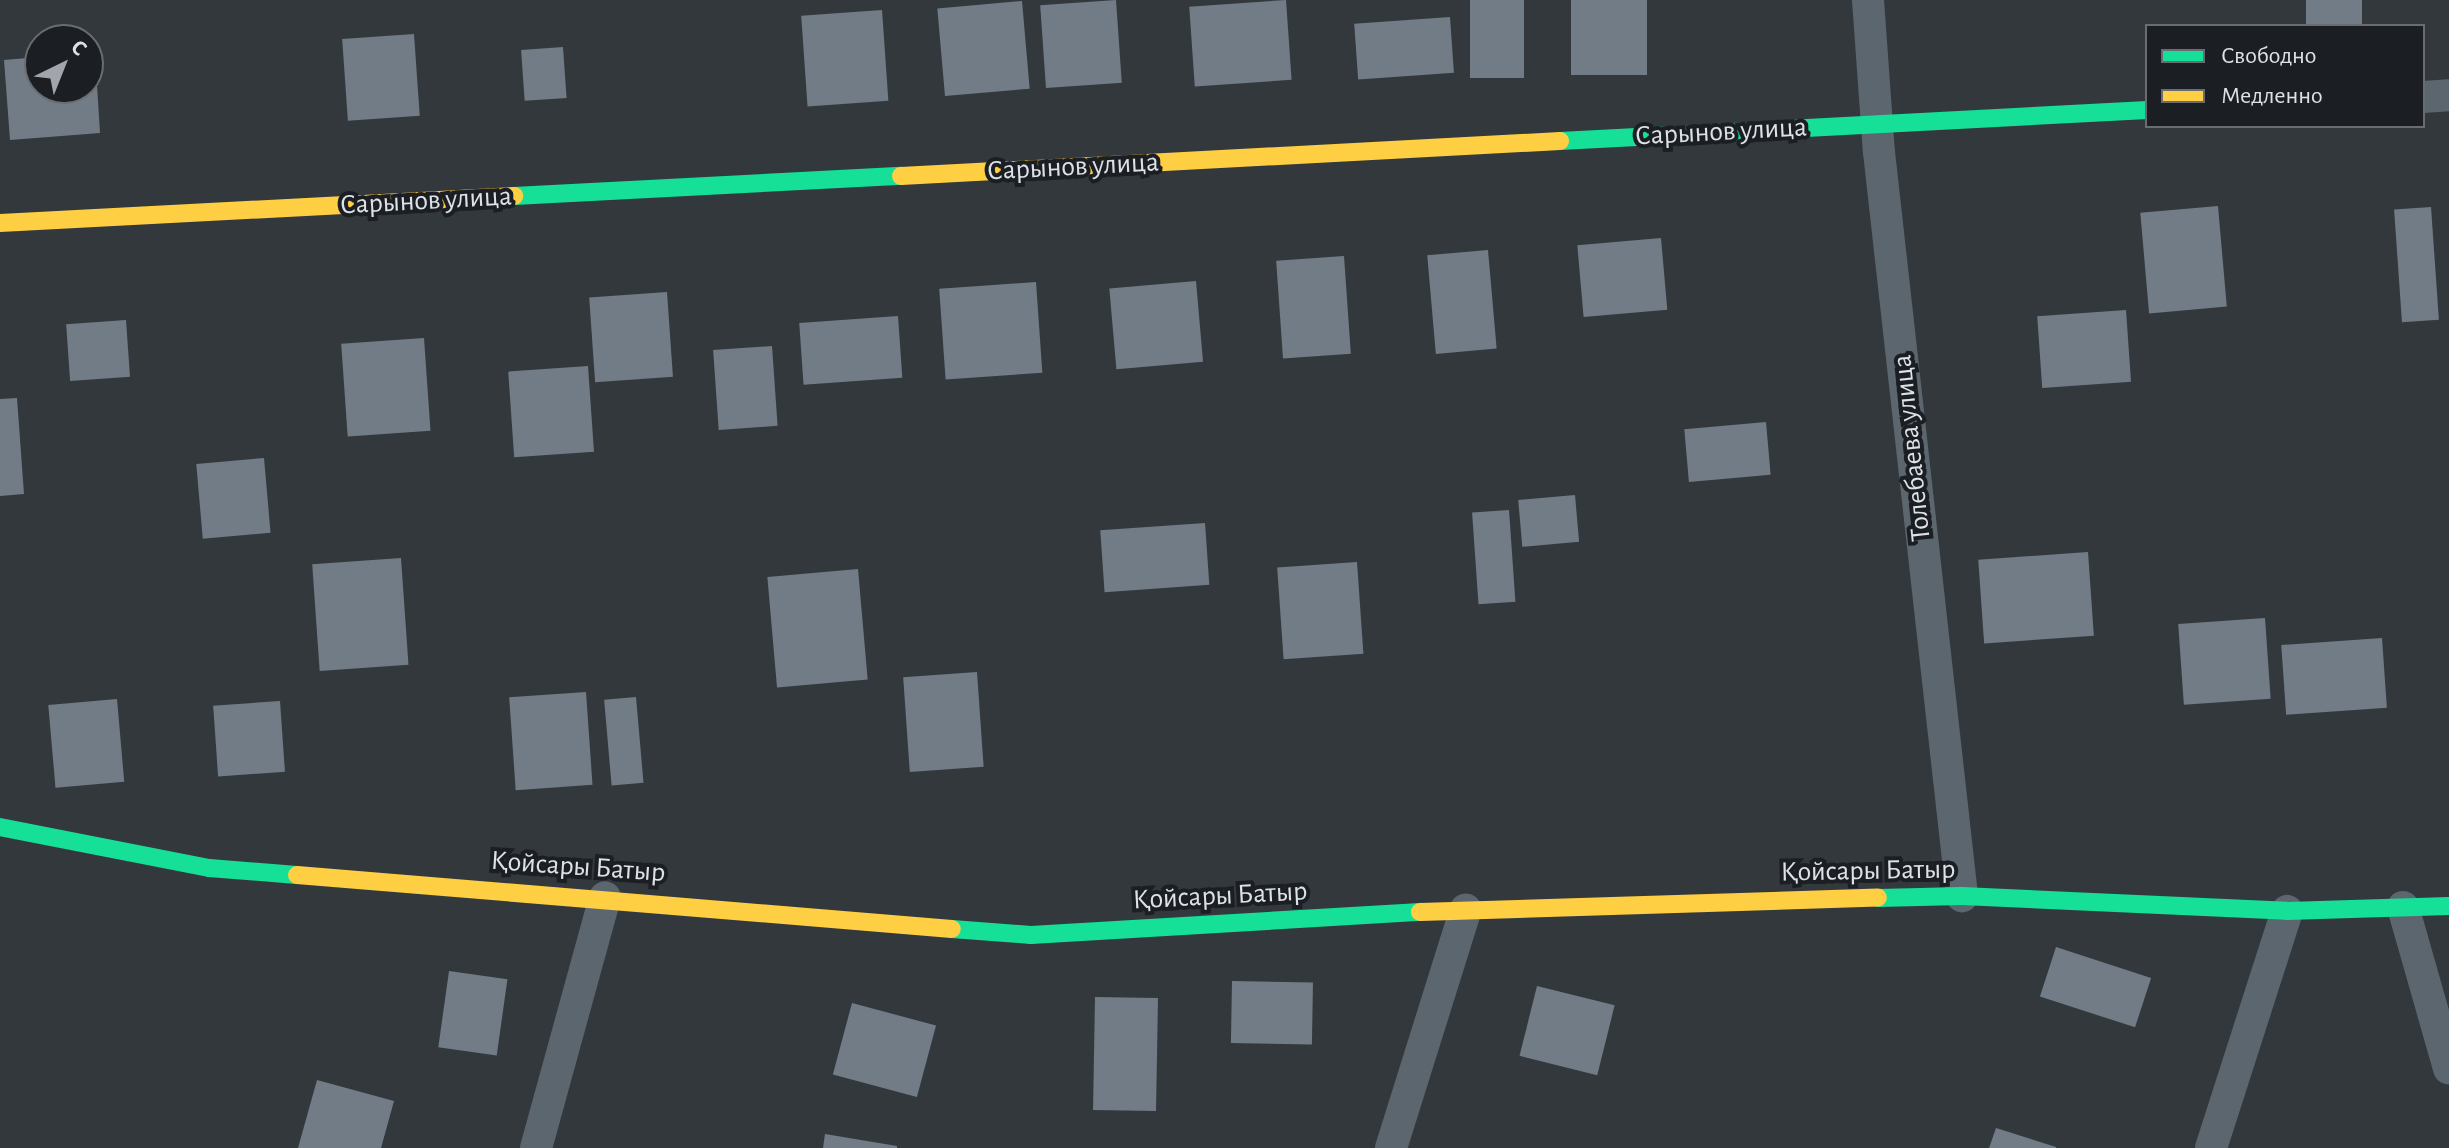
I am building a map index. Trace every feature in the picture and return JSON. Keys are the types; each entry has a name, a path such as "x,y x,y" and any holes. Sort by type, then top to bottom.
{"street":[{"name":"Толебаева улица","path":"1868,0 1877,123 1962,896"},
{"path":"2425,97 2449,95"},
{"name":"Сарынов улица","path":"0,223 2145,110"},
{"name":"Қойсары Батыр","path":"0,827 209,868 605,897 1031,935 1466,909 1962,896 2287,911 2449,906"},
{"path":"536,1148 605,897"},
{"path":"2403,907 2449,1069"},
{"path":"1391,1148 1466,909"},
{"path":"2211,1148 2287,911"}],"building":[{"path":"1116,0 1122,83 1046,88 1040,5"},
{"path":"1286,0 1292,80 1195,87 1189,7"},
{"path":"1470,0 1524,0 1524,78 1470,78"},
{"path":"1571,0 1647,0 1647,75 1571,75"},
{"path":"2306,0 2362,0 2362,24 2306,24"},
{"path":"1022,1 1030,89 945,96 937,8"},
{"path":"882,10 888,101 808,106 801,16"},
{"path":"1450,17 1454,73 1358,80 1354,24"},
{"path":"414,34 420,116 348,121 342,39"},
{"path":"563,47 567,98 525,101 521,50"},
{"path":"24,58 24,104 98,104 100,133 10,140 4,60"},
{"path":"2218,206 2227,307 2149,313 2140,213"},
{"path":"2431,207 2439,320 2402,322 2394,210"},
{"path":"1661,238 1667,310 1584,317 1577,245"},
{"path":"1488,250 1497,349 1436,354 1427,255"},
{"path":"1344,256 1351,354 1283,359 1276,261"},
{"path":"1196,281 1203,362 1116,369 1109,289"},
{"path":"1036,282 1042,373 946,380 939,289"},
{"path":"667,292 673,377 595,382 589,297"},
{"path":"2126,310 2131,382 2042,388 2037,316"},
{"path":"898,316 902,378 804,385 799,323"},
{"path":"126,320 130,377 70,381 66,324"},
{"path":"424,338 430,431 348,437 341,344"},
{"path":"772,346 778,426 719,430 713,350"},
{"path":"588,366 594,452 514,457 508,372"},
{"path":"17,398 24,494 0,496 0,399"},
{"path":"1766,422 1771,475 1689,482 1684,429"},
{"path":"264,458 271,533 203,539 196,464"},
{"path":"1575,495 1579,542 1522,547 1518,500"},
{"path":"1509,510 1515,602 1479,604 1472,513"},
{"path":"1205,523 1209,585 1105,592 1100,530"},
{"path":"2088,552 2094,636 1984,643 1978,560"},
{"path":"401,558 408,665 320,671 312,564"},
{"path":"1357,562 1363,654 1284,659 1277,568"},
{"path":"858,569 868,680 777,688 767,577"},
{"path":"2265,618 2271,699 2184,705 2178,624"},
{"path":"2382,638 2387,708 2286,715 2281,645"},
{"path":"977,672 984,767 910,772 903,677"},
{"path":"586,692 592,785 516,790 509,697"},
{"path":"636,697 643,783 612,785 604,700"},
{"path":"117,699 124,782 55,788 48,705"},
{"path":"280,701 285,772 218,777 213,706"},
{"path":"2056,947 2151,978 2135,1027 2040,996"},
{"path":"449,971 507,979 497,1055 438,1047"},
{"path":"1232,981 1313,982 1312,1044 1231,1043"},
{"path":"1537,986 1615,1005 1597,1075 1520,1056"},
{"path":"1095,997 1158,998 1156,1111 1093,1110"},
{"path":"852,1003 936,1026 917,1097 833,1074"},
{"path":"317,1080 394,1101 381,1148 298,1148"},
{"path":"1996,1128 2056,1147 2056,1148 1989,1148"},
{"path":"825,1134 897,1146 897,1148 823,1148"}],"traffic: fast":[{"path":"1560,141 2145,110"},
{"path":"514,196 901,176"},
{"path":"0,827 209,868 297,875"},
{"path":"1878,898 1962,896 2287,911 2449,906"},
{"path":"952,929 1031,935 1420,912"}],"traffic: slow":[{"path":"901,176 1560,141"},
{"path":"0,223 514,196"},
{"path":"297,875 952,929"},
{"path":"1420,912 1878,898"}]}
